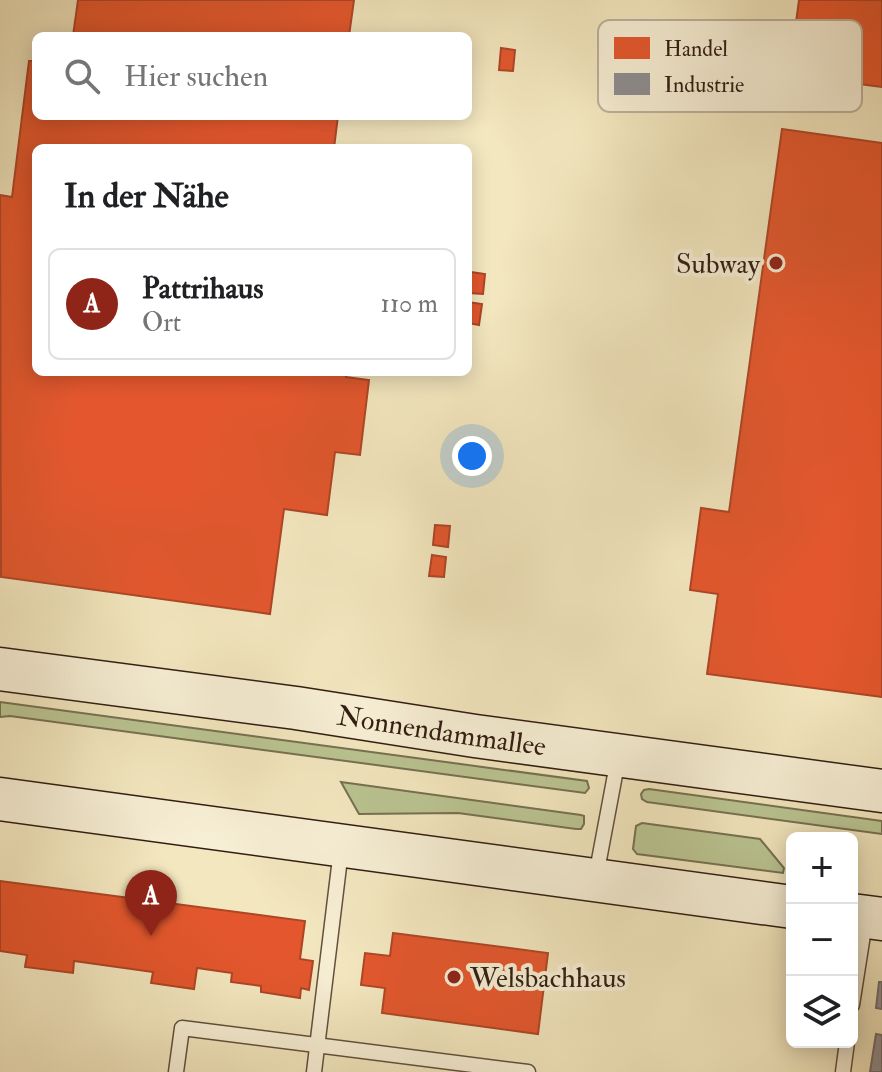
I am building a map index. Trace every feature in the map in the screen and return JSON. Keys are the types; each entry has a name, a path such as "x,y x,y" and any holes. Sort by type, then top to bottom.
{"main road":[{"name":"Nonnendammallee","path":"0,669 882,791"},
{"path":"0,799 786,906"}],"lane":[{"path":"596,881 619,755"},
{"path":"314,1072 342,846"},
{"path":"857,976 867,917"},
{"path":"176,1072 182,1028 528,1072"},
{"path":"843,1072 846,1048"}],"green space":[{"path":"0,702 587,781 589,788 585,793 0,717"},
{"path":"341,782 581,815 584,816 584,824 581,829 576,829 458,813 359,814"},
{"path":"649,789 882,821 882,834 647,802 641,794"},
{"path":"642,823 760,839 784,868 783,873 637,854 633,849 636,826"}],"building: Handel":[{"path":"78,0 354,0 350,32 74,32"},
{"path":"799,0 882,0 882,87 862,84 862,20 796,20"},
{"path":"501,48 515,50 513,71 499,70"},
{"path":"29,61 32,61 32,120 338,120 334,144 32,144 32,376 346,376 369,380 360,455 335,452 327,515 284,509 270,614 1,577 0,195 12,197"},
{"path":"782,129 882,143 882,697 707,674 718,594 690,590 701,508 729,512"},
{"path":"472,272 485,274 483,294 472,293"},
{"path":"472,303 482,304 479,325 472,324"},
{"path":"435,525 450,526 448,547 433,545"},
{"path":"432,555 446,557 444,577 429,576"},
{"path":"0,881 305,921 300,959 313,961 309,990 301,988 300,998 261,992 261,986 231,982 232,973 197,968 194,989 151,983 153,972 74,961 73,973 25,967 27,955 0,951"},
{"name":"Welsbachhaus","path":"393,933 548,953 538,1034 382,1013 385,988 361,985 365,953 390,956"}],"building: Industrie":[{"path":"879,982 882,982 882,1009 876,1008"},
{"path":"876,1034 882,1035 882,1072 870,1072"}],"place":[{"name":"Subway","path":"776,263"},
{"name":"Pattrihaus","path":"151,936"},
{"name":"Welsbachhaus","path":"454,977"}]}
